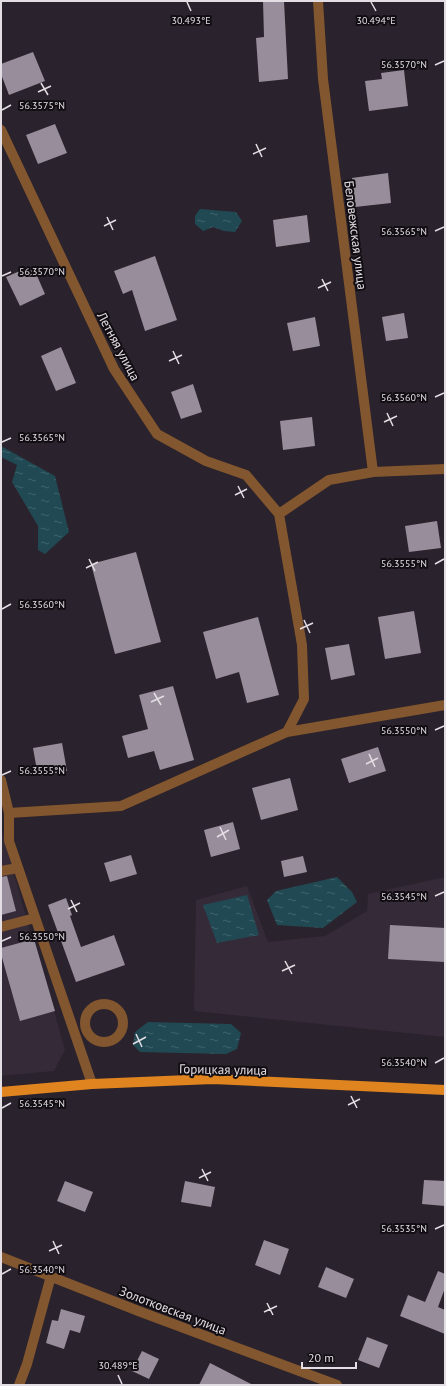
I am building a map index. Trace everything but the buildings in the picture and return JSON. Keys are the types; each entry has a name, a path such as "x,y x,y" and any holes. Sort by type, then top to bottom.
{"main road":[{"name":"Горицкая улица","path":"1,1092 92,1084 213,1079 445,1090"}],"street":[{"name":"Беловежская улица","path":"318,1 324,79 372,472"},
{"name":"Летняя улица","path":"1,130 114,369 157,434 206,461 246,476 279,514"},
{"path":"287,732 304,699 302,646 279,514 329,480 372,472 445,469"},
{"path":"6,808 121,806 287,732 445,705"},
{"path":"1,780 6,808 9,841 92,1084"},
{"path":"1,871 18,868"},
{"path":"1,927 35,918"},
{"path":"74,1032 86,1029"},
{"name":"Золотковская улица","path":"1,1257 142,1312 337,1385"},
{"path":"20,1385 51,1276"}],"shaded area":[{"path":"1,828 65,1050 54,1071 1,1076"},
{"path":"445,877 445,1037 194,1011 196,900 247,886 268,942 325,936 367,911 368,894"}],"water":[{"path":"200,209 236,212 242,221 235,232 224,231 213,227 203,231 195,224 195,216"},
{"path":"1,446 55,476 69,532 45,554 38,550 38,526 12,482 17,465 1,457"},
{"path":"337,877 352,892 357,902 323,928 277,925 267,900 276,891"},
{"path":"247,895 259,935 217,943 203,905"},
{"path":"148,1022 231,1024 241,1033 237,1049 226,1054 140,1052 133,1045 135,1032"}]}
